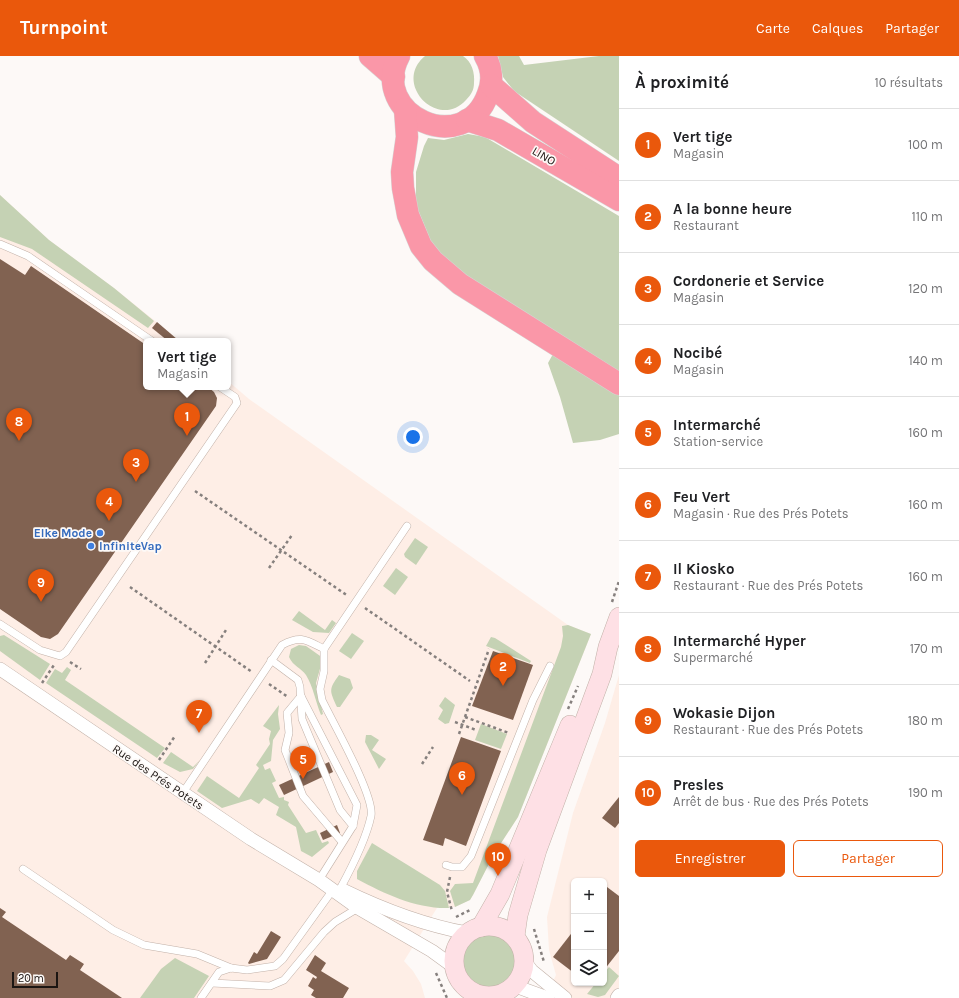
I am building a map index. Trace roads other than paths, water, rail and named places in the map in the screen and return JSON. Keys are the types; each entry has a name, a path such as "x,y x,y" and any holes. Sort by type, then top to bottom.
{"highway":[{"path":"370,56 394,77"},
{"path":"399,56 394,77 395,91 405,109 415,118 434,126 449,126 467,120 483,105 491,85 490,68 485,56"},
{"name":"LINO","path":"491,85 533,122 619,178"},
{"path":"405,109 407,137 402,172 403,188 408,216 421,246 433,261 460,284 619,384"},
{"name":"LINO","path":"467,120 498,130 619,200"}],"main road":[{"path":"515,936 518,915 531,869 602,674 608,647 619,618"},
{"path":"474,930 500,927 515,936 523,948 525,962 520,979 504,993 485,997 477,994 458,981 456,948 474,930 500,894 589,680 608,647"}],"street":[{"name":"Rue des Prés Potets","path":"0,669 182,794 251,839 336,890 358,908 432,951 458,981"},
{"name":"Rue des Prés Potets","path":"336,890 443,929 474,930"},
{"path":"525,962 532,971 565,998"},
{"path":"504,993 548,998"}],"lane":[{"path":"0,244 28,256 148,338"},
{"path":"0,624 40,650 60,656 66,652 237,403 235,397 224,390"},
{"path":"23,869 113,930 144,945 197,954 231,968 248,970 275,966 283,959 295,944 311,919 336,890 355,859 371,814 368,796 322,700 320,689 324,672 324,649 407,526"},
{"path":"182,794 282,645 294,638 307,641 324,649"},
{"path":"271,660 298,680 302,719 340,810 353,826"},
{"path":"449,866 462,867 471,856 533,700 550,666"},
{"path":"299,699 357,805 353,826 319,880"},
{"path":"299,699 287,713 289,733 285,750 304,796 342,842"},
{"path":"212,983 270,986 284,980 324,932 335,922 358,908"},
{"path":"201,998 220,972 231,968"}],"place":[{"name":"Vert tige","path":"187,436"},
{"name":"Intermarché Hyper","path":"19,441"},
{"name":"Cordonerie et Service","path":"136,482"},
{"name":"Nocibé","path":"109,521"},
{"name":"Elke Mode","path":"100,533"},
{"name":"InfiniteVap","path":"91,546"},
{"name":"Wokasie Dijon","path":"41,602"},
{"name":"A la bonne heure","path":"503,686"},
{"name":"Il Kiosko","path":"199,733"},
{"name":"Intermarché","path":"303,779"},
{"name":"Feu Vert","path":"462,795"},
{"name":"Presles","path":"498,876"}]}
